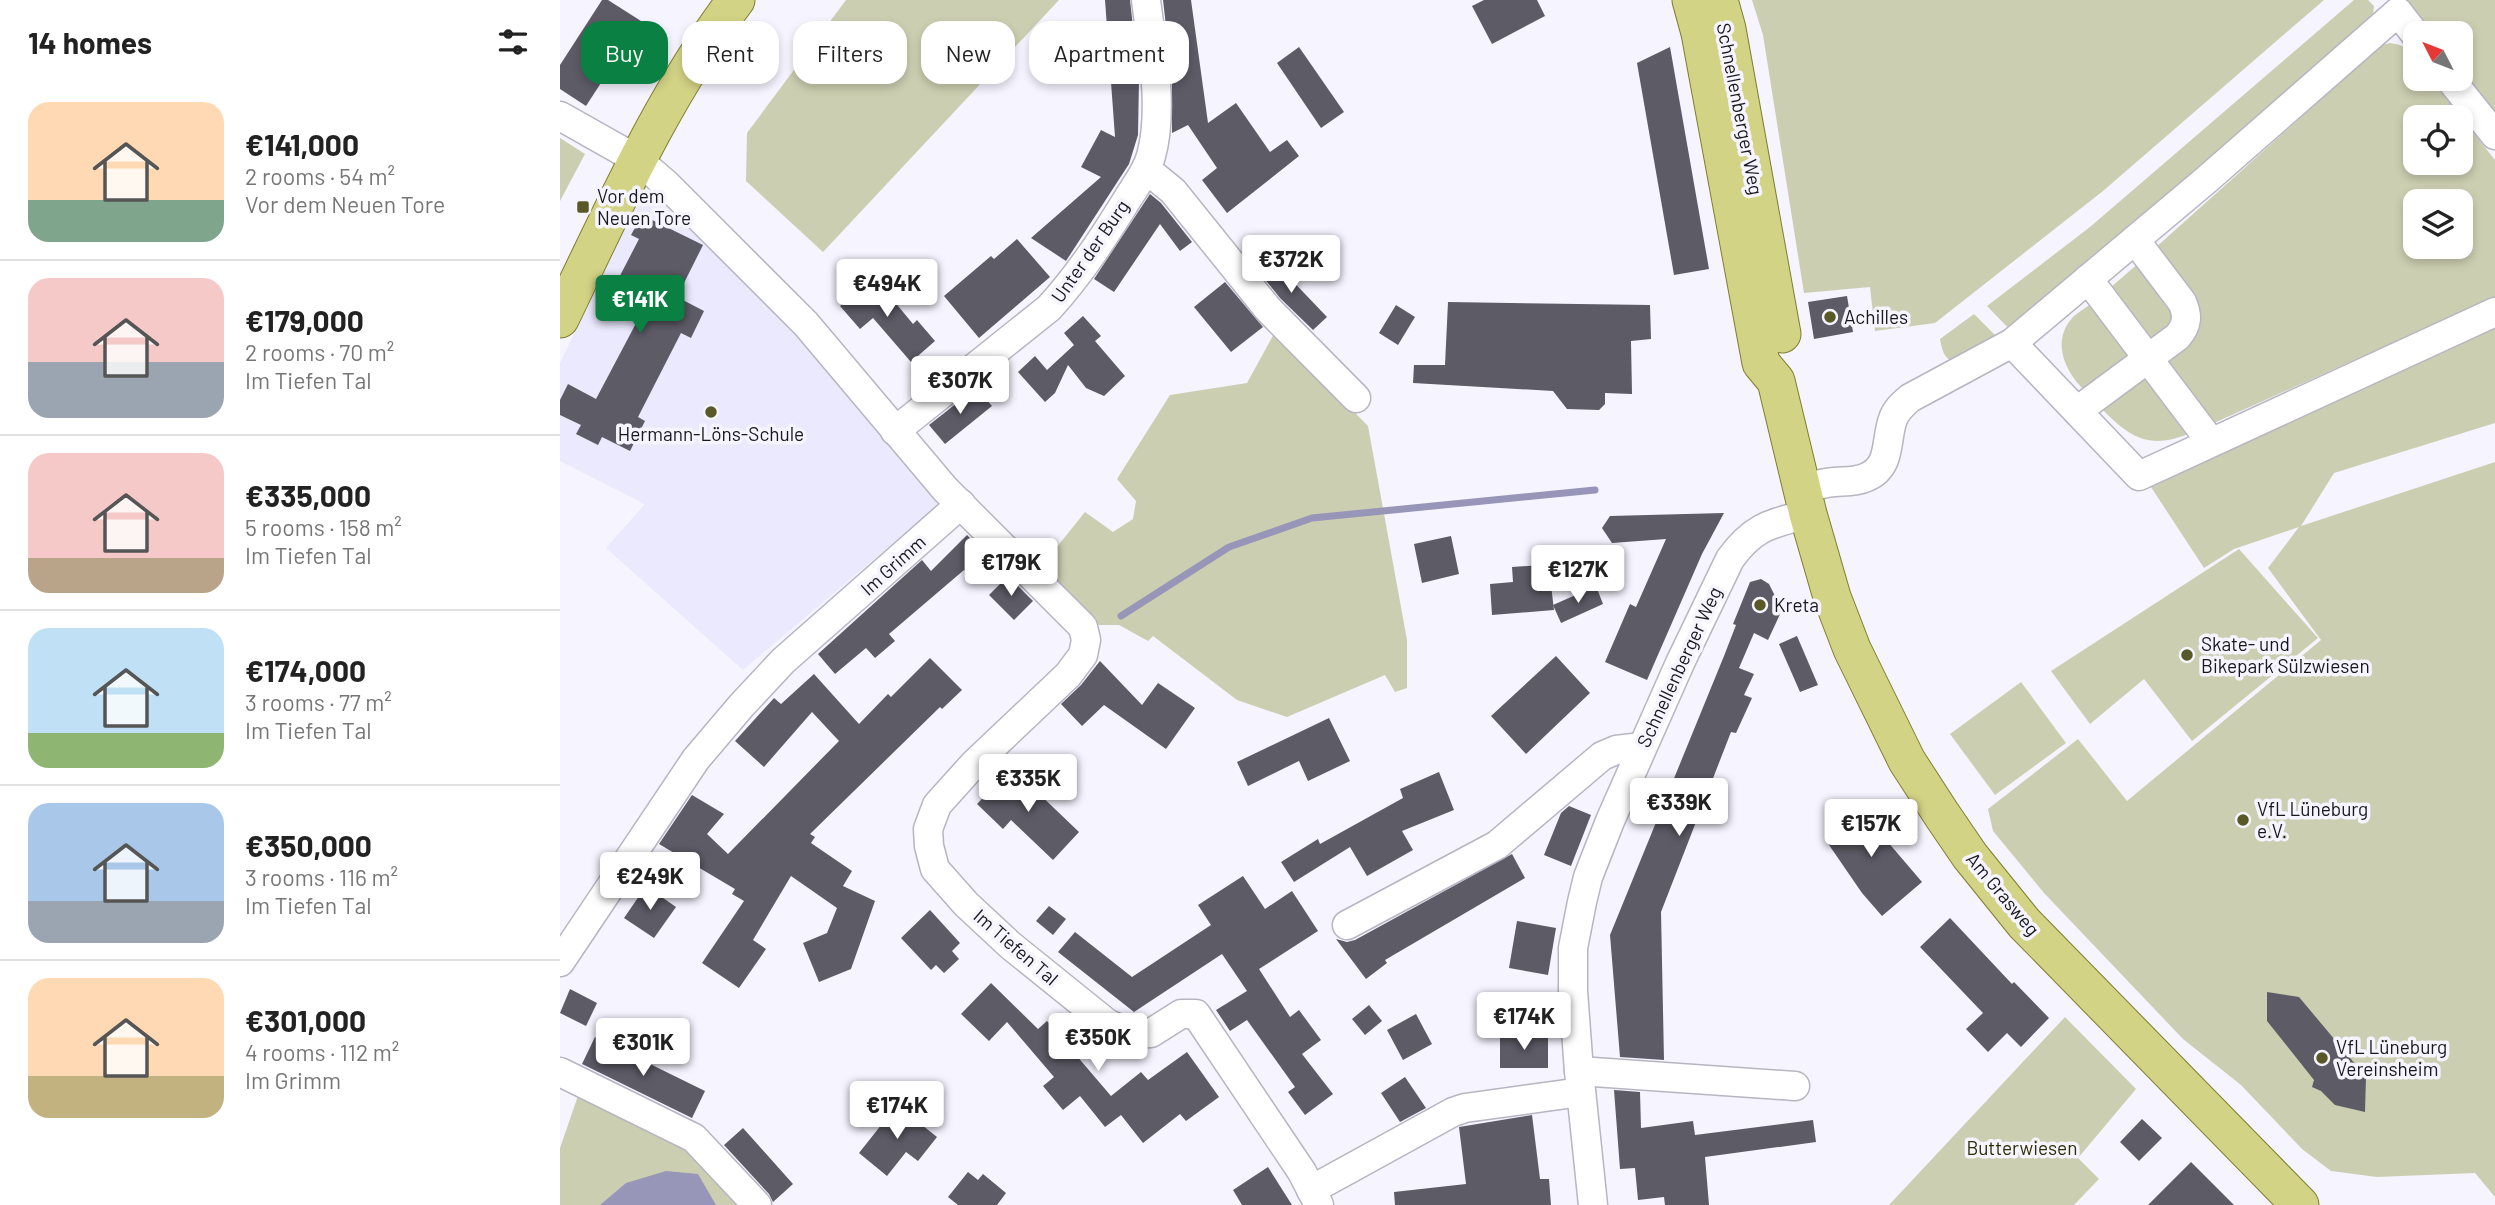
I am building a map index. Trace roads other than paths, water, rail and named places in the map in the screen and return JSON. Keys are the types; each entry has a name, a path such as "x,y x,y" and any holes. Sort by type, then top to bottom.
{"main road":[{"path":"560,319 638,160 677,88 736,0"},
{"name":"Schnellenberger Weg","path":"1691,0 1700,33 1762,363 1776,381 1805,502"},
{"name":"Schnellenberger Weg","path":"1719,0 1727,29 1786,357 1776,381"},
{"name":"Am Grasweg","path":"1805,502 1832,597 1877,703 1907,761 1970,856 2024,923 2286,1200"}],"street":[{"name":"Unter der Burg","path":"895,431 1049,308 1092,255 1146,169 1153,146 1156,86 1146,0"},
{"path":"1805,502 1833,482 1848,482 1868,477 1879,469 1887,456 1893,419 1900,407 1910,398 2012,343 2398,12 2405,21"},
{"path":"2460,91 2495,135"},
{"path":"560,116 638,160 666,184 806,324 895,431 961,504"},
{"path":"1146,169 1173,191 1268,309 1356,398"},
{"path":"2077,411 2183,331 2187,321 2182,302 2134,240"},
{"path":"2088,279 2211,442"},
{"path":"2012,343 2139,476 2495,312"},
{"name":"Schnellenberger Weg","path":"1593,1205 1580,1081 1573,970 1573,948 1582,902 1598,851 1642,747 1730,559 1744,540 1805,502"},
{"name":"Im Grimm","path":"560,962 696,759 741,706 783,661 961,504"},
{"name":"Im Tiefen Tal","path":"961,504 1083,627 1087,640 1083,655 1068,675 973,765 937,805 928,829 935,869 966,904 1010,945 1108,1024 1133,1034 1151,1033 1181,1014 1196,1014 1288,1151 1315,1197 1453,1112 1580,1081 1795,1086"},
{"path":"1348,925 1489,850 1602,756 1616,750 1642,747"},
{"path":"560,1072 694,1138 757,1205"}],"water":[{"path":"666,1171 698,1174 716,1205 600,1205 626,1183"}],"waterway":[{"path":"1121,616 1229,547 1312,518 1595,490"}],"place":[{"name":"Vor dem Neuen Tore","path":"583,207"},
{"name":"Achilles","path":"1830,317"},
{"name":"Hermann-Löns-Schule","path":"711,412"},
{"name":"Kreta","path":"1760,605"},
{"name":"Skate- und Bikepark Sülzwiesen","path":"2187,655"},
{"name":"VfL Lüneburg e.V.","path":"2243,820"},
{"name":"VfL Lüneburg Vereinsheim","path":"2322,1058"}],"park label":[{"name":"Butterwiesen","path":"2022,1148"}]}
